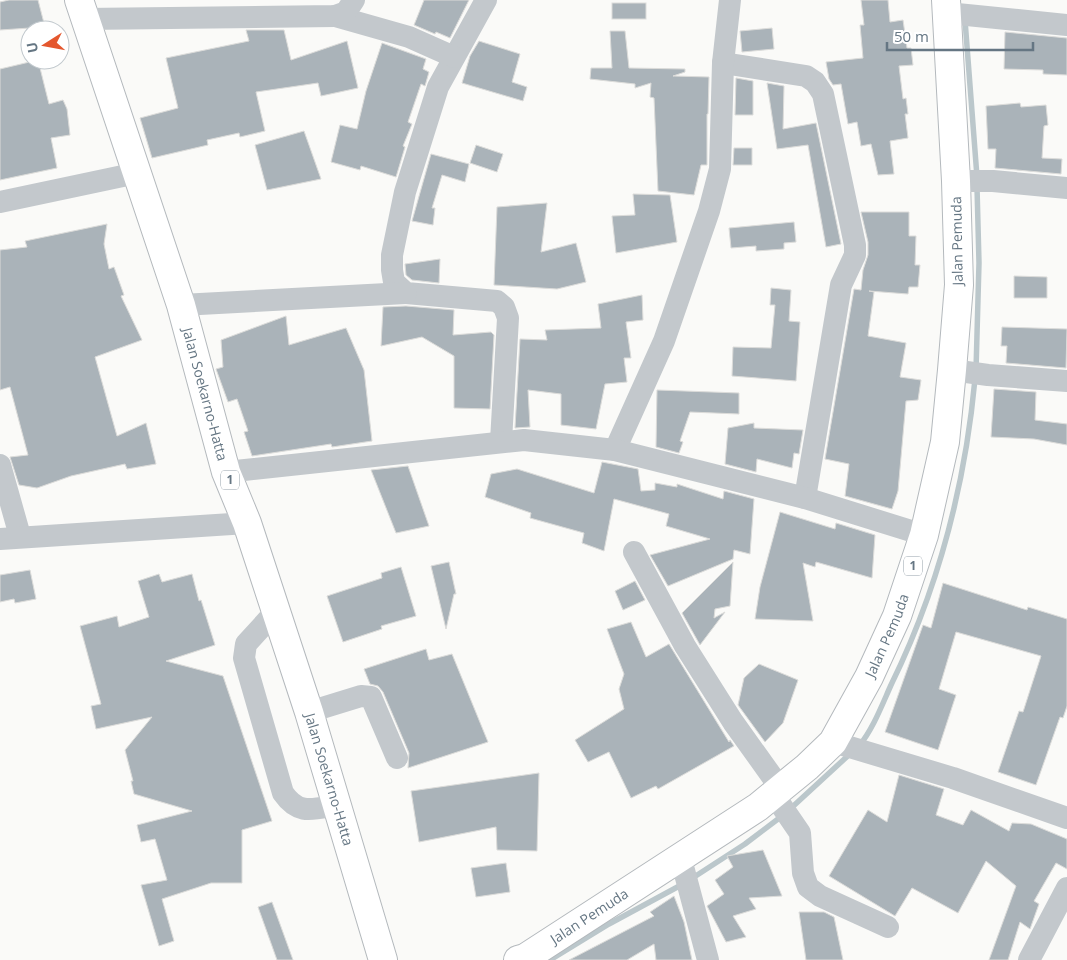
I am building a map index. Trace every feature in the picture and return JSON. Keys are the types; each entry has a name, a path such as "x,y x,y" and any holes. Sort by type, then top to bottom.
{"highway":[{"name":"Jalan Soekarno-Hatta","path":"82,10 181,306 226,472 247,523 309,712 383,960"},
{"name":"Jalan Pemuda","path":"522,959 682,866 778,796 838,742 869,678 893,625 924,535 945,442 957,371 963,181 955,10"}],"street":[{"path":"335,16 346,12 354,0"},
{"path":"406,293 394,282 392,255 405,192 438,87 486,0"},
{"path":"616,450 664,341 709,211 720,169 723,63 730,0"},
{"path":"82,10 335,16 409,37 454,57"},
{"path":"955,10 1067,25"},
{"path":"723,63 806,76 815,82 823,94 850,213 855,255 841,285 805,498"},
{"path":"0,202 137,173"},
{"path":"963,181 993,181 1067,188"},
{"path":"181,306 406,293 497,301 504,307 508,318 501,441"},
{"path":"957,371 988,376 1067,381"},
{"path":"226,472 524,440 616,450 805,498 924,535"},
{"path":"0,465 10,538 247,523"},
{"path":"634,552 685,646 800,833 803,873 808,887 820,896 888,928"},
{"path":"276,611 246,644 244,658 283,793 291,803 300,809 338,805"},
{"path":"309,712 361,696 371,697 397,758"},
{"path":"838,742 1016,799 1067,818"},
{"path":"682,866 708,960"},
{"path":"1030,960 1067,888"}],"building":[{"path":"9,0 38,0 43,20 20,20 20,29 0,30 0,2"},
{"path":"424,0 469,0 450,38 414,25"},
{"path":"861,0 888,0 890,22 903,20 907,48 911,48 913,65 899,66 903,99 906,98 908,114 905,114 908,138 890,141 894,174 878,175 871,144 861,146 857,122 848,124 841,84 833,85 829,79 826,62 863,58 860,25 864,25"},
{"path":"612,3 646,3 646,19 612,19"},
{"path":"772,28 774,49 742,52 740,31"},
{"path":"246,30 284,30 291,60 347,41 358,88 321,96 318,83 256,92 265,131 240,137 239,133 207,140 208,145 152,158 140,118 178,108 166,58 249,41"},
{"path":"610,31 625,31 629,68 685,69 685,72 673,76 709,77 707,165 701,165 694,195 658,191 654,98 650,97 651,83 635,88 635,84 590,79 591,68 612,68"},
{"path":"1005,32 1067,38 1067,75 1043,74 1043,70 1004,69"},
{"path":"479,41 520,54 512,82 527,87 523,101 462,83 470,56"},
{"path":"382,43 426,59 423,69 429,72 425,86 421,84 408,122 412,124 403,146 405,147 396,177 361,166 360,170 331,162 340,125 357,129 366,91"},
{"path":"20,64 20,70 40,70 49,104 63,100 67,109 70,135 51,138 57,168 0,180 0,69"},
{"path":"736,78 753,81 753,115 735,115"},
{"path":"767,83 784,86 783,129 816,123 841,244 826,247 808,145 777,149"},
{"path":"1020,103 1021,107 1046,105 1048,125 1044,126 1042,158 1062,159 1061,174 995,168 996,149 988,149 986,106"},
{"path":"304,131 321,179 267,190 255,145"},
{"path":"476,145 503,154 497,172 470,163"},
{"path":"734,148 752,148 752,165 733,165"},
{"path":"431,154 469,164 465,182 442,175 432,208 435,208 433,225 412,221"},
{"path":"633,194 670,195 677,242 616,253 612,216 635,215"},
{"path":"547,203 541,252 576,243 586,282 557,289 494,285 497,207"},
{"path":"861,212 909,212 909,236 916,236 915,265 920,265 918,287 909,287 908,294 869,291 874,292 868,336 906,343 900,377 921,380 918,400 906,401 898,491 892,509 845,496 849,464 825,459 854,289 861,290 863,270 868,255 868,242"},
{"path":"794,222 796,242 784,243 784,249 756,251 756,246 731,248 729,228"},
{"path":"107,224 104,244 109,269 114,267 124,295 121,296 142,340 95,357 117,436 146,423 156,464 127,469 125,464 71,476 37,488 19,485 10,457 28,455 10,387 0,390 0,250 27,247 25,241"},
{"path":"440,259 439,283 412,280 406,275 405,264"},
{"path":"1014,276 1047,277 1047,298 1014,298"},
{"path":"771,288 791,290 789,321 800,322 796,381 732,376 733,347 771,348 775,305 770,305"},
{"path":"642,295 643,320 626,322 631,358 624,358 627,382 605,384 596,429 561,425 561,394 528,390 530,427 515,428 520,339 547,340 545,330 601,328 598,304"},
{"path":"406,306 454,310 453,335 491,332 494,335 490,409 454,408 454,356 422,337 381,346 383,307"},
{"path":"286,316 289,345 346,328 364,370 372,441 332,447 331,444 252,456 244,432 248,431 237,399 228,402 216,369 223,367 221,340"},
{"path":"1002,327 1067,329 1066,368 1006,363 1007,346 1001,346"},
{"path":"994,389 1036,392 1035,420 1067,424 1067,445 1034,439 991,437"},
{"path":"657,390 739,393 739,414 690,412 680,441 683,442 679,453 656,447"},
{"path":"754,423 754,428 803,430 799,454 794,453 792,468 757,459 756,472 725,464 728,428"},
{"path":"602,462 638,469 641,491 655,490 655,483 677,487 677,484 723,499 724,491 754,499 750,554 734,550 733,559 668,586 650,555 710,539 666,526 669,514 614,499 604,551 582,543 584,533 530,518 531,513 485,497 491,474 517,469 594,493"},
{"path":"408,466 429,526 396,533 371,470"},
{"path":"780,512 835,529 836,523 875,535 872,578 816,562 815,567 803,563 813,621 755,619 760,587"},
{"path":"449,562 456,594 454,594 446,629 431,566"},
{"path":"733,562 730,606 715,609 714,618 725,612 700,645 682,613"},
{"path":"401,567 416,616 381,626 382,629 343,642 327,596 382,578 381,573"},
{"path":"30,570 36,599 15,603 14,599 0,602 0,575"},
{"path":"159,574 162,582 192,574 199,601 201,600 215,645 166,661 223,676 272,821 242,830 242,883 211,883 162,899 174,941 159,946 141,885 167,880 155,839 141,842 137,825 192,811 134,794 131,781 133,781 125,750 152,717 96,729 91,706 101,704 80,626 117,616 119,627 149,617 138,581"},
{"path":"635,581 645,600 623,610 615,591"},
{"path":"943,583 1027,610 1028,607 1067,619 1067,706 1063,718 1060,717 1036,785 998,772 1019,711 1023,712 1041,656 956,632 939,689 956,695 938,750 885,732 923,625 931,628"},
{"path":"631,622 646,657 669,644 729,742 730,740 734,746 658,789 656,786 631,798 609,752 588,762 575,740 624,709 619,689 624,674 607,629"},
{"path":"426,649 429,660 452,654 488,742 408,768 409,753 383,692 378,686 370,684 364,669"},
{"path":"759,664 798,680 783,723 765,742 738,705 744,678"},
{"path":"539,773 537,851 497,850 496,827 419,842 411,791"},
{"path":"899,775 944,789 936,815 963,825 971,810 1009,831 1012,823 1031,824 1067,839 1067,869 1056,863 1034,901 1039,904 1030,929 1020,922 1008,960 989,960 1016,886 986,861 958,913 912,888 895,916 829,876 868,810 887,822"},
{"path":"763,850 782,896 749,898 756,909 733,916 746,937 726,942 707,906 724,894 715,880 733,867 727,856"},
{"path":"506,863 510,892 476,897 471,868"},
{"path":"674,896 684,922 692,960 656,960 654,944 627,960 569,960 654,916 650,912"},
{"path":"272,902 293,960 277,960 258,907"},
{"path":"799,912 824,912 834,917 843,960 806,960"}],"waterway":[{"path":"965,20 977,177"},
{"path":"976,370 979,263 977,187"},
{"path":"859,746 877,717 908,649 936,574 956,498 964,458 975,379"},
{"path":"789,810 852,752"},
{"path":"691,879 745,844 782,816"},
{"path":"550,960 609,924 683,884"}]}
